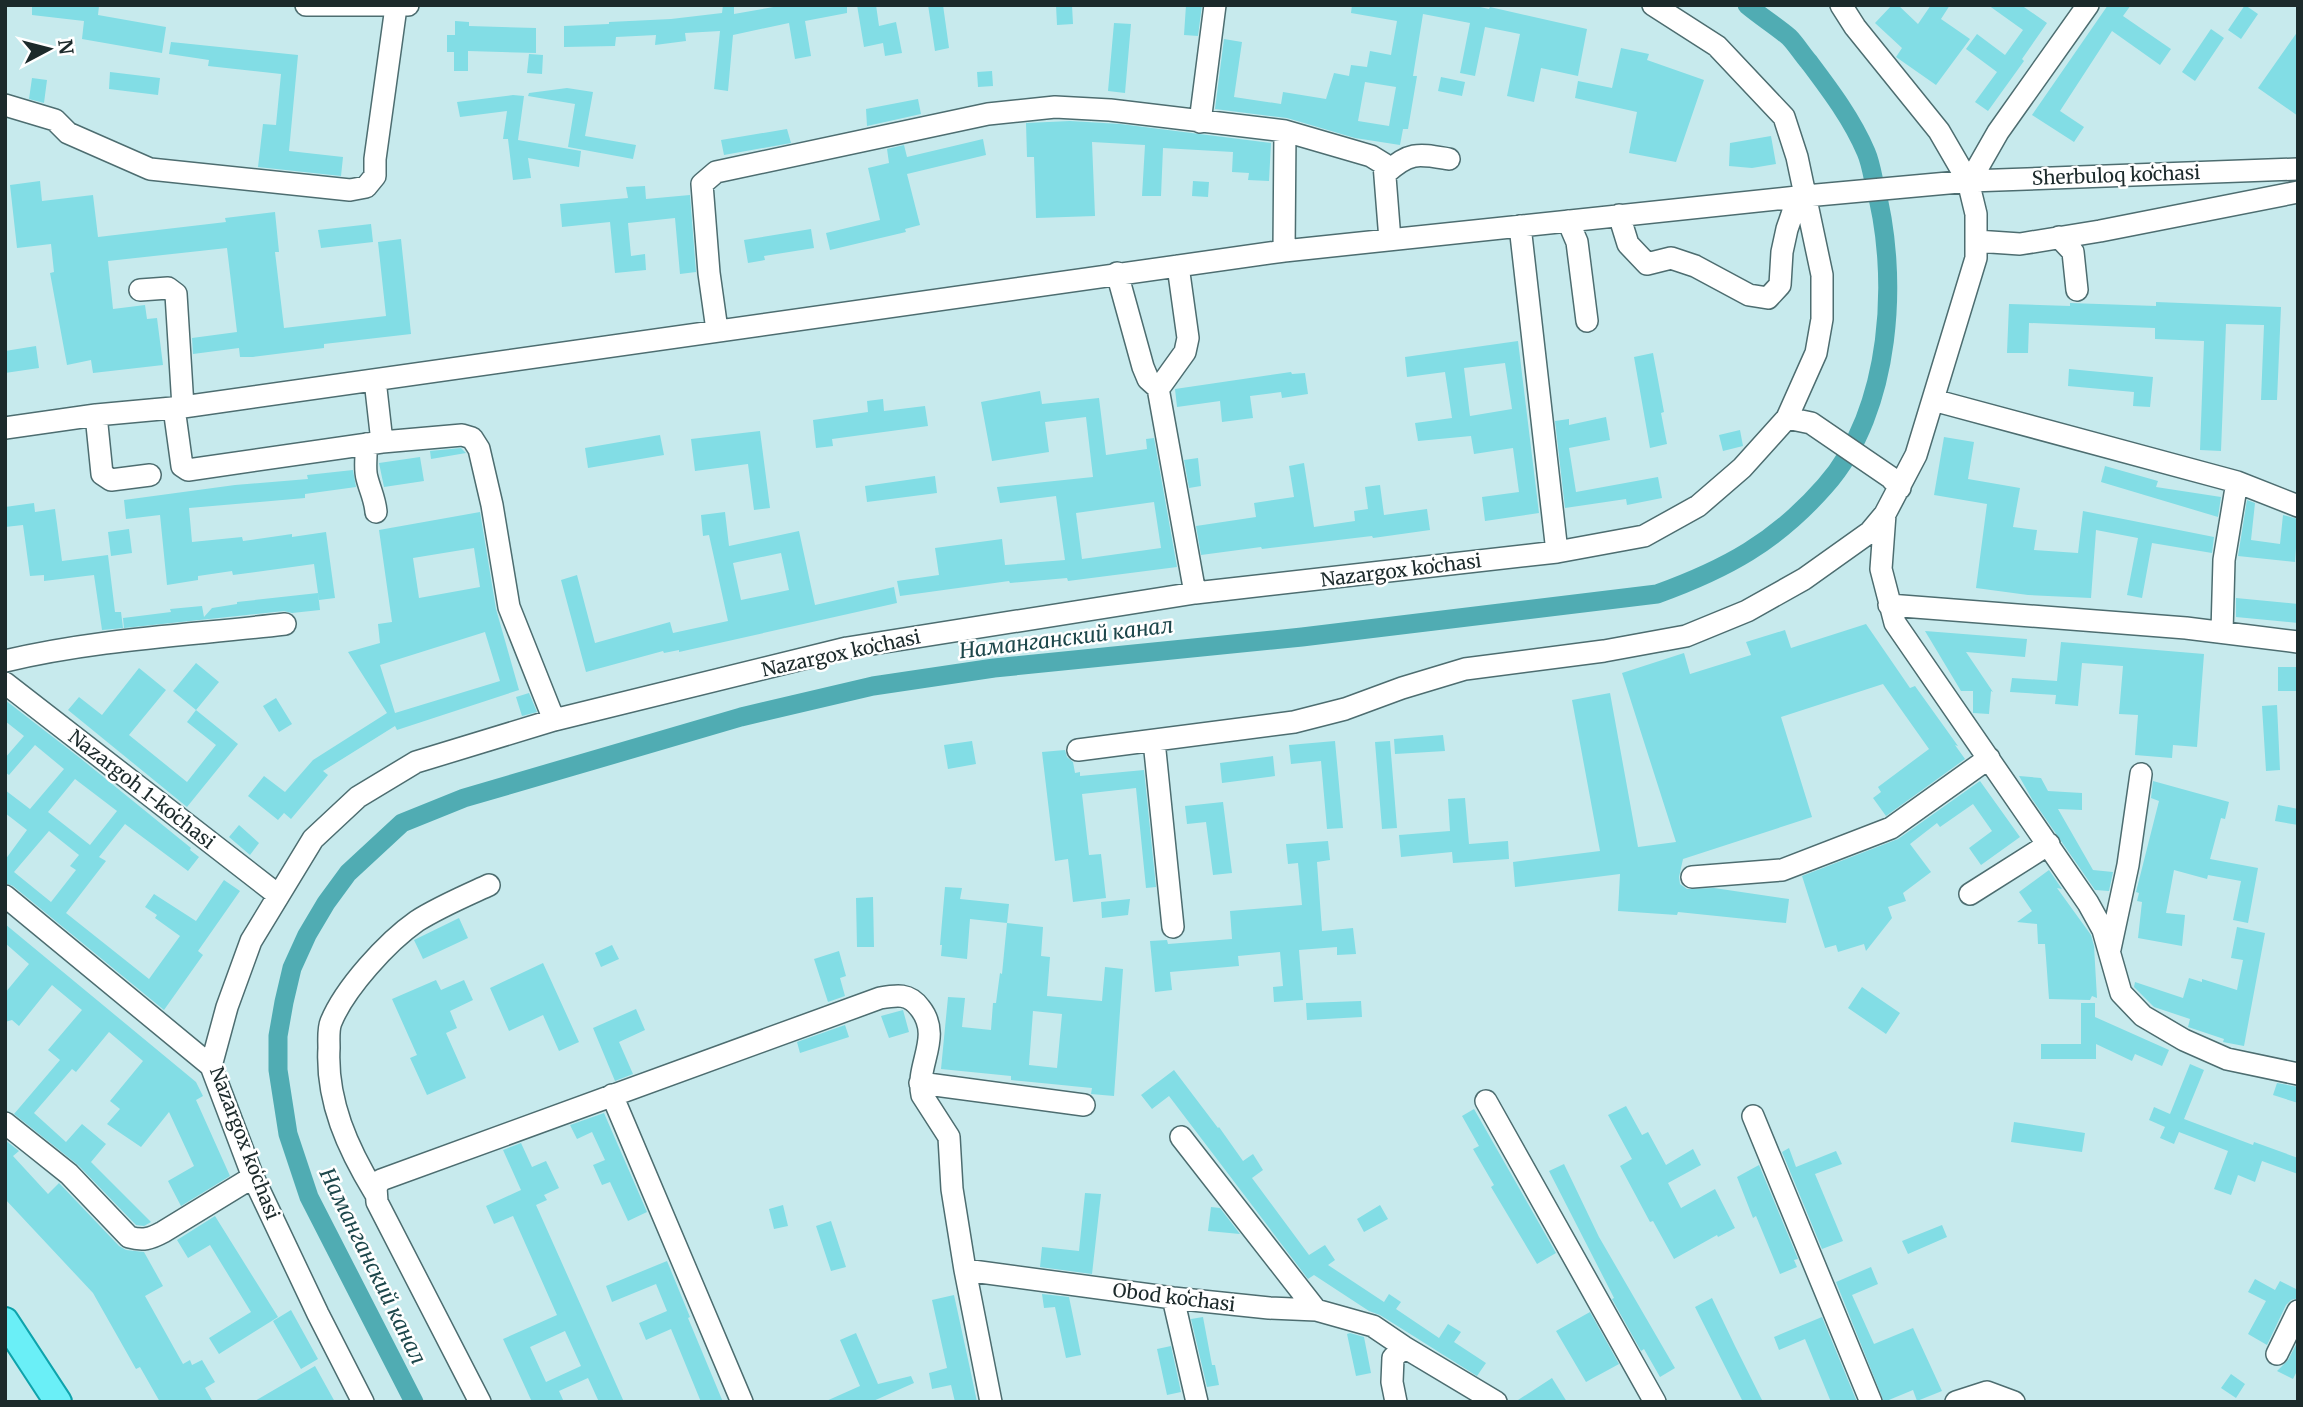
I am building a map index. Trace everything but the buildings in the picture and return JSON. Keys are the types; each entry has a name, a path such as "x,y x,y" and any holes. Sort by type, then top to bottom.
{"main road":[{"path":"5,1321 58,1402"}],"street":[{"path":"5,104 55,120 68,133 150,169 350,190 366,187 375,176 375,159 403,6 306,5"},
{"path":"1200,122 1215,5"},
{"name":"Nazargox koʻchasi","path":"363,1402 253,1177 211,1066 227,1007 251,941 313,839 358,797 416,762 554,720 847,648 1195,593 1557,552 1644,536 1698,506 1742,468 1787,418 1816,353 1822,319 1822,275 1802,196 1797,156 1784,117 1717,46 1653,5"},
{"path":"1841,5 1855,27 1939,131 1969,181 1976,214 1976,258 1933,400 1916,455 1895,483 1885,514 1881,569 1895,624 2088,903 2103,930 2121,993 2143,1016 2184,1040 2227,1059 2298,1074"},
{"path":"1969,181 1998,132 2088,5"},
{"path":"717,330 702,184 716,172 988,114 1055,107 1110,110 1285,131 1371,156 1384,164 1390,240"},
{"path":"1284,251 1285,131"},
{"path":"1386,173 1404,157 1412,155 1449,159"},
{"name":"Sherbuloq koʻchasi","path":"5,428 375,380 1284,251 1969,181 2295,165"},
{"path":"1976,242 2020,244 2298,192"},
{"path":"1619,215 1628,244 1647,264 1671,258 1695,266 1749,295 1768,298 1780,285 1782,252 1787,229 1802,196"},
{"path":"1568,221 1577,242 1587,321"},
{"path":"1520,226 1557,552"},
{"path":"2059,237 2073,252 2077,290"},
{"path":"1158,388 1185,352 1188,338 1178,266"},
{"path":"1117,273 1145,375 1158,388 1195,593"},
{"path":"140,290 169,288 176,294 182,466 188,470 374,443 462,435 472,438 479,449 492,505 509,607 554,720"},
{"path":"375,380 374,443 368,458 366,477 374,496 376,512"},
{"path":"1933,400 2237,482 2298,506"},
{"path":"96,415 102,474 111,480 150,475"},
{"path":"1787,418 1811,423 1895,483"},
{"path":"2222,632 2224,559 2237,482"},
{"path":"1078,750 1294,722 1345,709 1465,669 1604,651 1686,636 1746,611 1804,579 1870,532 1885,514"},
{"path":"1889,605 2222,632 2298,642"},
{"path":"5,661 39,653 139,639 285,624"},
{"name":"Nazargoh 1-koʻchasi","path":"5,683 278,895"},
{"path":"1154,741 1173,927"},
{"path":"1692,877 1782,870 1891,828 1989,758"},
{"path":"2109,951 2128,865 2141,774"},
{"path":"1970,894 2049,844"},
{"path":"480,1402 377,1202 375,1193 356,1162 332,1100 328,1055 330,1023 362,973 418,921 489,885"},
{"path":"5,896 211,1066"},
{"path":"375,1193 381,1180 880,998 901,995 922,1009 931,1036 927,1059 919,1076 920,1083 922,1095 949,1137 952,1189 991,1402"},
{"path":"920,1083 1084,1105"},
{"path":"612,1095 741,1402"},
{"path":"1486,1101 1656,1402"},
{"path":"1753,1116 1871,1402"},
{"path":"5,1123 69,1174 129,1237 140,1240 163,1232 253,1177"},
{"path":"1181,1137 1316,1310"},
{"name":"Obod koʻchasi","path":"965,1270 1173,1298 1316,1310 1373,1326 1496,1402"},
{"path":"1173,1298 1196,1402"},
{"path":"2277,1354 2298,1311"},
{"path":"1396,1402 1392,1382 1393,1358 1404,1347"},
{"path":"1956,1402 1987,1392 2014,1402"}],"waterway":[{"name":"Наманганский канал","path":"414,1402 309,1197 288,1134 278,1070 278,1036 292,968 307,935 348,873 402,823 464,798 741,717 873,686 994,668 1302,637 1657,594 1728,564 1749,552 1807,506 1847,455 1865,420 1877,381 1888,299 1882,219 1866,152 1840,105 1794,43 1747,5"}]}
